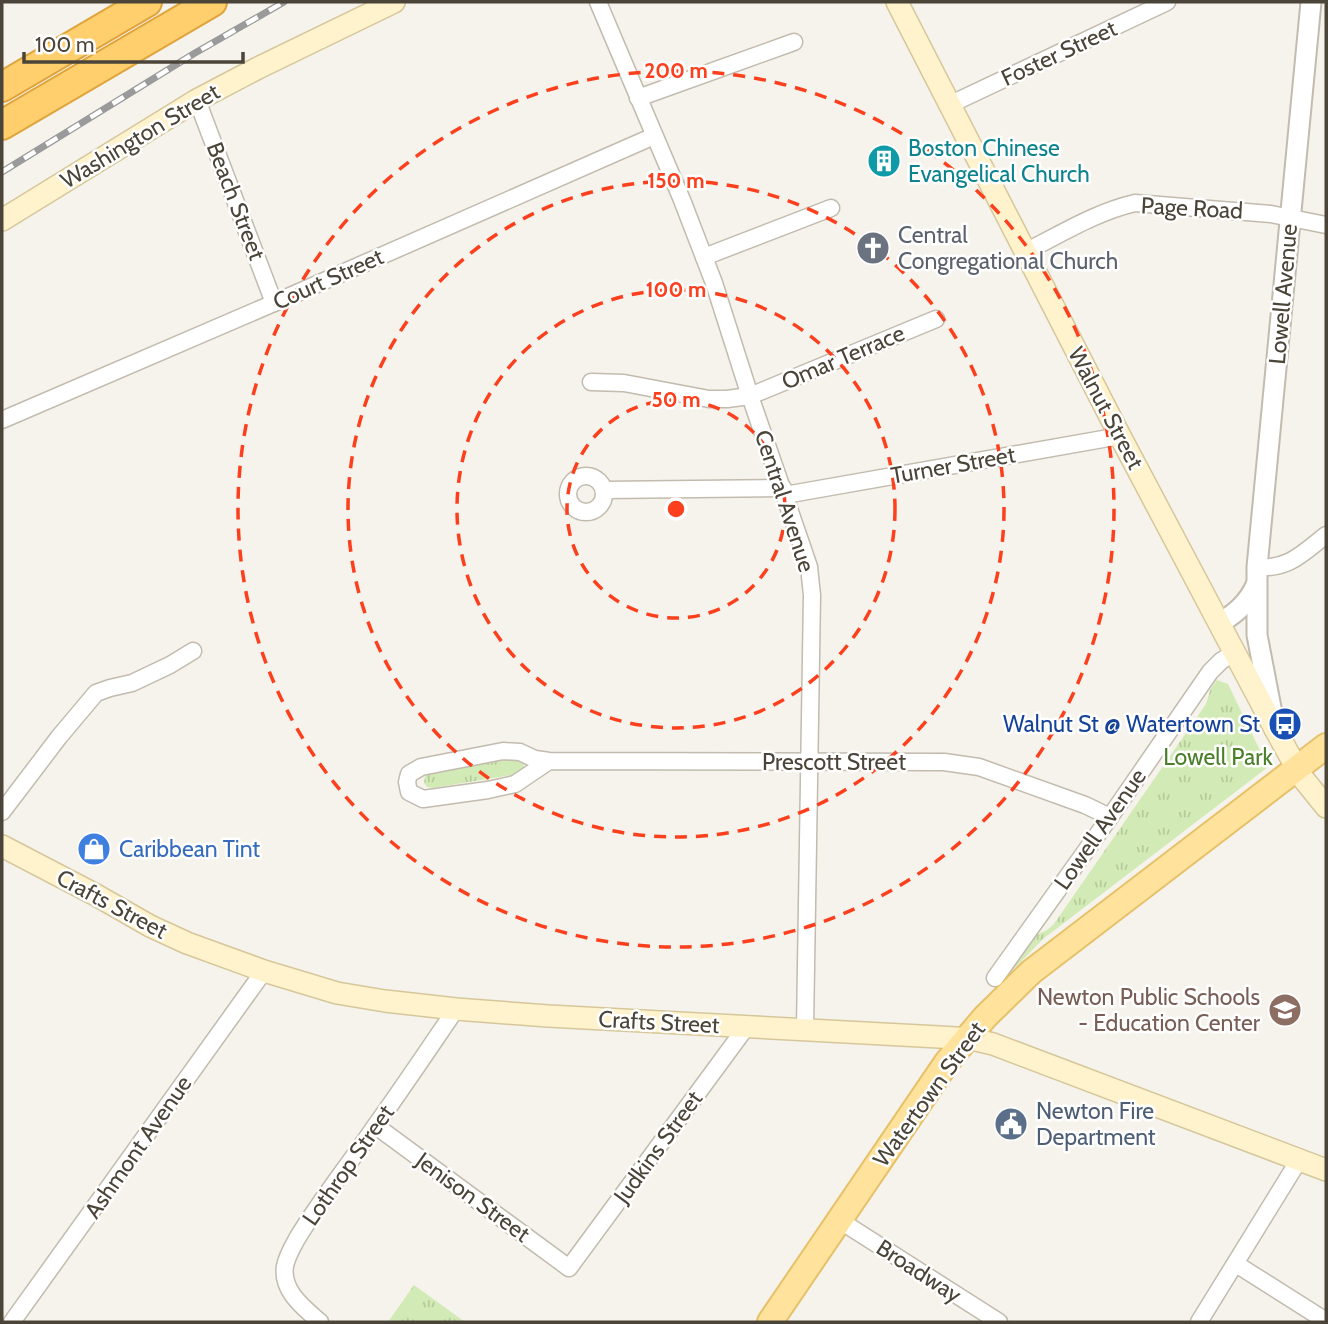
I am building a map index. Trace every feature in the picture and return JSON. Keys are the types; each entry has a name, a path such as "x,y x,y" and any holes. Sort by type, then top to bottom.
{"highway":[{"path":"2,87 147,2"},
{"path":"2,125 212,2"}],"main road":[{"name":"Washington Street","path":"2,220 197,100 394,2"},
{"name":"Walnut Street","path":"897,2 1120,436 1275,729 1296,768 1326,807"},
{"name":"Watertown Street","path":"770,1322 965,1038 1031,972 1326,746"},
{"name":"Crafts Street","path":"2,846 150,926 187,943 264,971 337,993 456,1009 965,1038 993,1044 1326,1170"}],"street":[{"name":"Central Avenue","path":"598,2 704,257 804,552 811,581 805,1030"},
{"name":"Foster Street","path":"951,104 1167,2"},
{"name":"Lowell Avenue","path":"1275,729 1258,642 1257,576 1311,2"},
{"path":"638,98 794,42"},
{"name":"Beach Street","path":"197,100 274,303"},
{"name":"Court Street","path":"2,420 654,136"},
{"name":"Page Road","path":"1025,253 1100,214 1135,203 1253,212 1326,225"},
{"path":"704,257 831,208"},
{"name":"Omar Terrace","path":"591,382 624,383 709,398 750,396 936,319"},
{"name":"Turner Street","path":"604,489 784,492 1120,436"},
{"path":"1220,623 1241,608 1251,596 1257,576 1287,564 1326,535"},
{"path":"2,812 58,737 96,693 132,683 193,651"},
{"name":"Lowell Avenue","path":"995,978 1210,672 1235,652"},
{"name":"Prescott Street","path":"549,761 515,784 488,790 424,799 409,792 407,782 410,774 421,767 503,751 520,752 535,759 549,761 944,762 979,767 1085,805 1110,817"},
{"name":"Ashmont Avenue","path":"12,1322 264,971"},
{"name":"Lothrop Street","path":"320,1322 291,1294 285,1268 289,1254 308,1221 456,1009"},
{"name":"Judkins Street","path":"569,1268 747,1026"},
{"name":"Jenison Street","path":"376,1126 569,1268"},
{"path":"1199,1322 1300,1160"},
{"name":"Broadway","path":"839,1220 997,1322"},
{"path":"1236,1264 1326,1321"}],"green space":[{"name":"Lowell Park","path":"1217,680 1228,684 1268,767 1043,939 1005,978 1034,936 1054,924 1206,704 1211,688"},
{"path":"516,758 522,760 524,765 523,771 518,774 433,788 424,783 425,776 429,773"},
{"path":"414,1285 465,1322 388,1322"}],"railway":[{"path":"2,172 195,53 284,2"}],"place":[{"name":"Boston Chinese Evangelical Church","path":"884,161"},
{"name":"Central Congregational Church","path":"873,248"},
{"name":"Walnut St @ Watertown St","path":"1285,724"},
{"name":"Caribbean Tint","path":"94,849"},
{"name":"Newton Public Schools - Education Center","path":"1285,1010"},
{"name":"Newton Fire Department","path":"1011,1124"}]}
